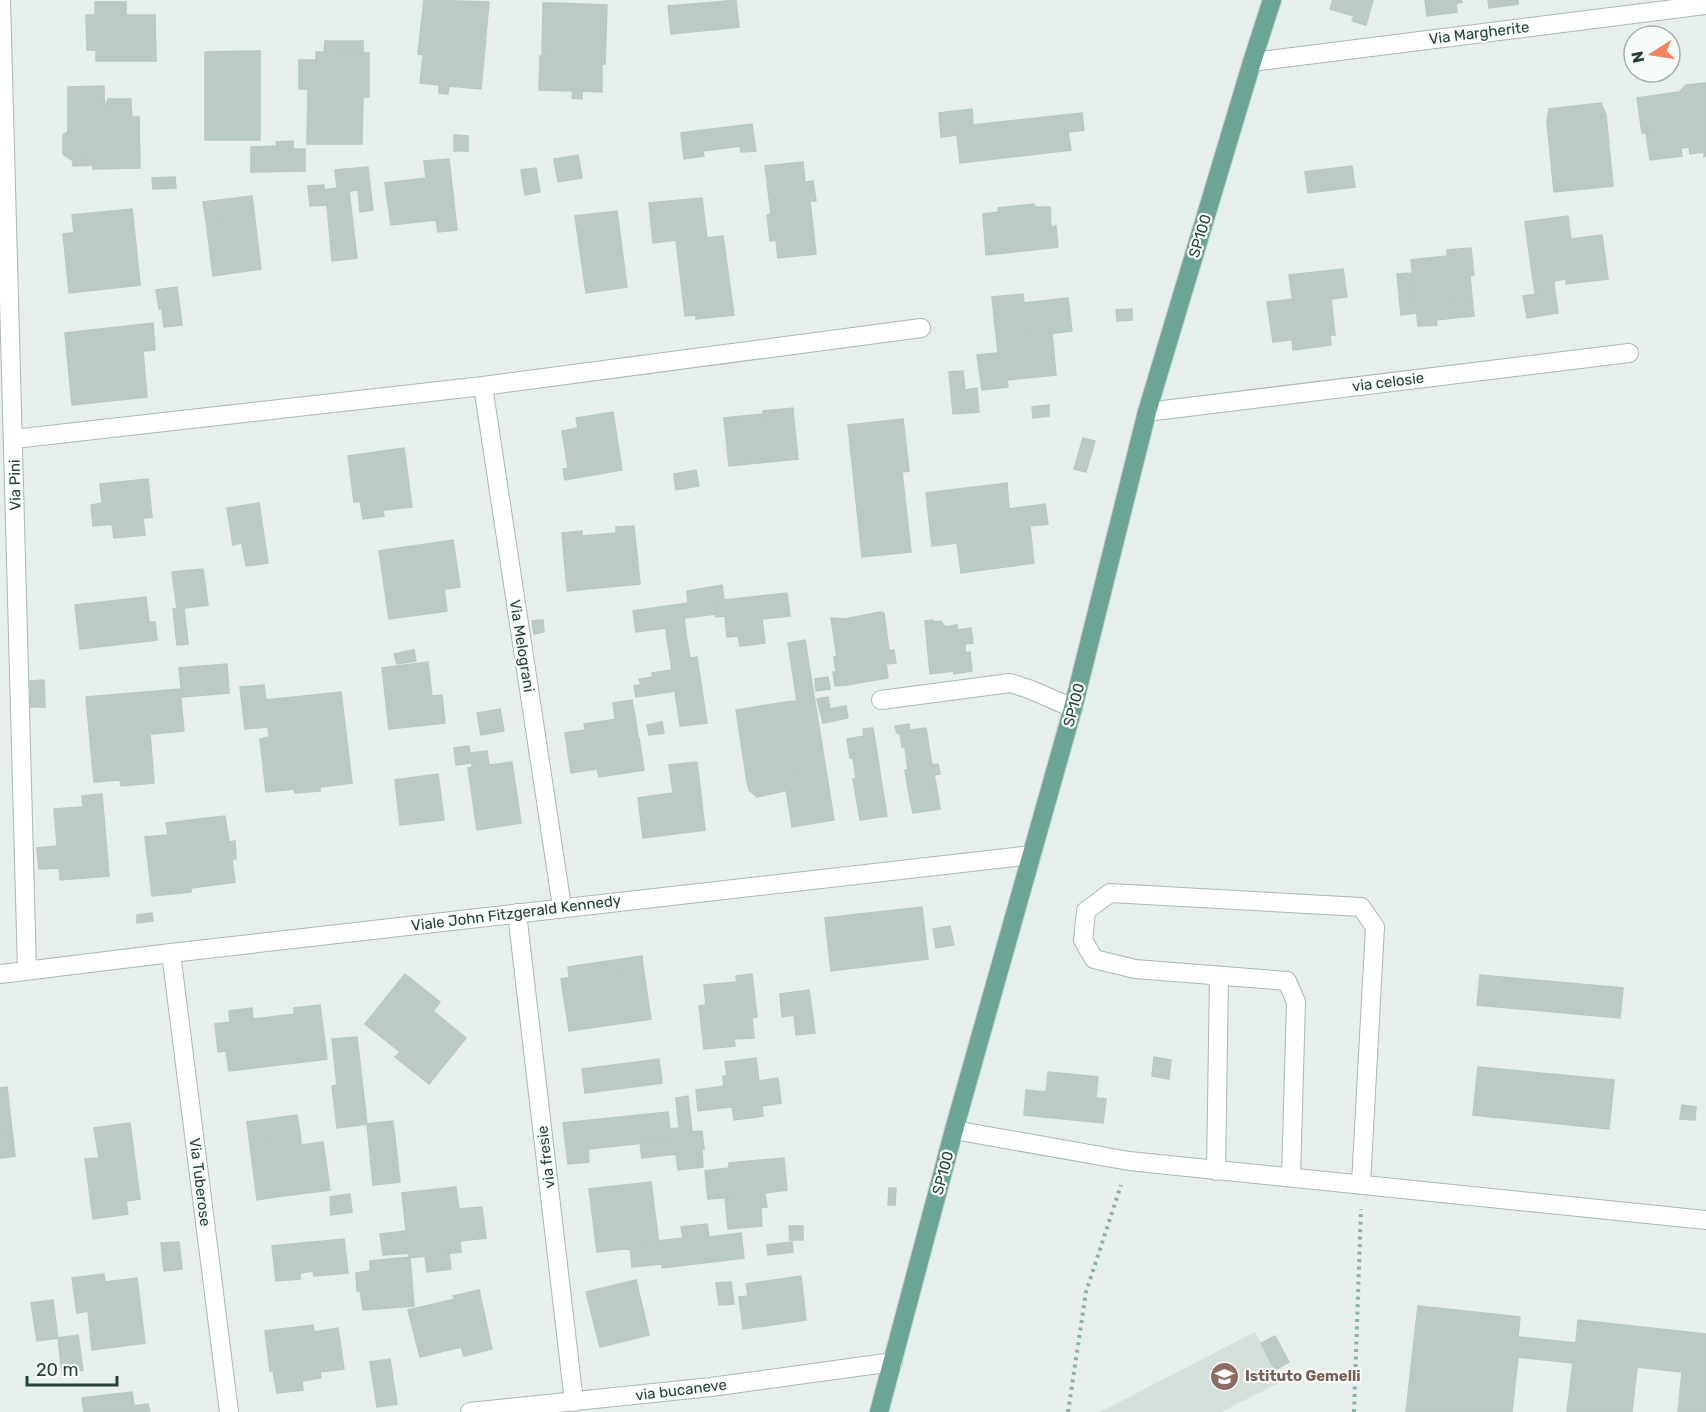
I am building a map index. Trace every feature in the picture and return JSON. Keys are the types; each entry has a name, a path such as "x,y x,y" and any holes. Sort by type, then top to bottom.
{"main road":[{"name":"SP100","path":"879,1412 954,1130 1073,708 1148,412 1272,0"}],"street":[{"name":"Via Pini","path":"1,0 27,971"},
{"name":"Via Margherite","path":"1252,62 1706,5"},
{"path":"14,439 483,386 921,328"},
{"name":"via celosie","path":"1148,412 1629,353"},
{"name":"Via Melograni","path":"483,386 562,907"},
{"path":"881,700 1010,683 1029,688 1073,708"},
{"name":"Viale John Fitzgerald Kennedy","path":"0,974 171,952 1032,855"},
{"path":"1291,1177 1296,1002 1287,981 1135,969 1094,959 1083,940 1086,910 1110,893 1361,907 1375,927 1361,1184"},
{"name":"via fresie","path":"517,913 574,1402"},
{"name":"Via Tuberose","path":"171,952 229,1412"},
{"path":"1216,1170 1219,976"},
{"path":"954,1130 1129,1161 1706,1220"},
{"name":"via bucaneve","path":"470,1412 711,1387 893,1362"}],"path":[{"path":"1068,1412 1086,1292 1129,1161"},
{"path":"1354,1412 1361,1184"}],"shaded area":[{"name":"Istituto Gemelli","path":"1255,1332 1281,1382 1221,1412 1100,1412"}],"building":[{"path":"424,0 489,2 481,89 449,86 448,94 439,93 439,85 420,83 423,55 418,54"},
{"path":"736,0 739,27 720,29 717,2"},
{"path":"1333,0 1373,0 1366,25 1352,21 1354,16 1330,9"},
{"path":"1425,0 1461,0 1462,2 1456,4 1457,12 1427,16"},
{"path":"1488,0 1518,0 1518,4 1489,8"},
{"path":"95,2 126,2 126,15 95,15"},
{"path":"717,2 720,29 671,34 668,6"},
{"path":"543,3 553,3 551,56 542,56"},
{"path":"553,3 607,5 602,92 582,91 582,99 572,98 573,91 539,90 540,56 551,56"},
{"path":"86,15 155,15 156,61 96,61 96,50 87,50"},
{"path":"325,41 363,41 363,52 324,52"},
{"path":"260,51 260,140 205,140 205,52"},
{"path":"316,52 369,53 369,97 363,97 362,144 307,144 308,89 299,89 299,60 316,60"},
{"path":"1706,83 1706,107 1653,114 1656,132 1642,133 1637,98 1679,92 1686,85"},
{"path":"104,86 104,98 79,99 80,159 93,159 93,165 73,166 73,161 63,154 63,135 68,132 68,87"},
{"path":"104,98 105,108 131,107 132,117 139,117 140,168 93,169 93,159 80,159 79,99"},
{"path":"108,99 131,99 131,107 105,108"},
{"path":"1601,103 1606,115 1547,122 1549,109"},
{"path":"1706,107 1706,156 1704,157 1704,152 1690,154 1689,147 1681,148 1682,156 1650,160 1646,133 1656,132 1653,114"},
{"path":"972,109 973,125 956,127 957,135 941,137 939,113"},
{"path":"1082,113 1084,130 1068,132 1071,150 960,163 956,127"},
{"path":"1606,115 1613,186 1554,192 1547,122"},
{"path":"752,124 756,151 741,152 740,146 703,151 704,156 684,159 681,133"},
{"path":"454,135 468,136 468,151 454,151"},
{"path":"293,141 293,149 305,149 305,171 251,172 251,147 277,146 276,142"},
{"path":"578,155 582,178 558,182 554,159"},
{"path":"449,159 457,230 438,232 436,220 391,225 385,183 426,178 424,161"},
{"path":"803,162 805,182 813,181 816,201 810,201 816,254 778,258 776,240 770,241 767,215 771,214 765,166"},
{"path":"1352,166 1355,187 1308,193 1305,172"},
{"path":"368,167 373,210 360,212 358,190 349,191 357,258 332,261 327,205 310,206 308,186 324,185 324,190 337,188 335,170"},
{"path":"536,168 540,192 525,195 521,170"},
{"path":"175,177 176,188 153,189 152,178"},
{"path":"252,196 261,269 213,276 206,221 222,219 222,211 238,209 236,198"},
{"path":"236,198 238,209 222,211 222,219 206,221 203,202"},
{"path":"702,198 707,238 723,236 734,315 696,319 696,315 685,316 676,240 653,243 649,203"},
{"path":"1034,204 1035,207 1050,207 1051,227 1056,226 1058,247 986,255 983,214 999,212 998,208"},
{"path":"132,209 134,226 74,233 72,215"},
{"path":"617,211 627,287 586,293 575,216"},
{"path":"1568,216 1570,232 1527,238 1525,222"},
{"path":"134,226 139,274 68,282 63,234"},
{"path":"1570,232 1571,239 1602,235 1608,279 1566,284 1566,279 1554,281 1555,292 1535,294 1527,238"},
{"path":"1471,248 1474,275 1470,275 1472,297 1451,299 1453,318 1436,320 1437,325 1418,326 1411,260 1447,256 1447,250"},
{"path":"1343,269 1347,297 1331,299 1335,335 1330,335 1331,345 1293,350 1292,339 1298,339 1289,275"},
{"path":"1412,273 1416,313 1401,315 1397,274"},
{"path":"139,274 140,285 69,293 68,282"},
{"path":"177,287 182,325 164,327 162,309 159,309 156,290"},
{"path":"1555,292 1558,313 1527,318 1523,296"},
{"path":"1023,294 1028,336 1052,333 1056,375 1007,380 1008,387 982,390 977,355 998,353 992,297"},
{"path":"1472,297 1474,316 1453,318 1451,299"},
{"path":"1068,298 1072,331 1028,336 1024,303"},
{"path":"1292,299 1298,339 1273,342 1267,302"},
{"path":"1132,309 1132,320 1117,321 1116,310"},
{"path":"153,323 155,350 143,351 147,397 72,405 65,333"},
{"path":"963,371 965,390 977,388 979,412 953,414 949,372"},
{"path":"1049,405 1049,416 1033,418 1032,407"},
{"path":"793,408 794,421 764,424 763,411"},
{"path":"613,412 622,470 565,480 563,469 568,468 562,431 578,428 576,418"},
{"path":"763,414 764,424 794,421 798,459 748,464 743,416"},
{"path":"743,416 748,464 729,466 724,418"},
{"path":"903,419 909,471 902,472 911,552 862,557 848,425"},
{"path":"1083,438 1095,441 1086,472 1074,469"},
{"path":"404,448 412,507 383,510 384,516 363,519 360,501 354,502 348,456"},
{"path":"696,470 699,486 676,490 674,474"},
{"path":"148,479 152,517 143,518 145,535 114,538 112,524 93,526 91,505 102,503 100,484"},
{"path":"1007,483 1009,509 1045,504 1048,524 1030,526 1034,563 961,573 957,543 932,546 926,493"},
{"path":"259,503 268,563 246,566 242,543 233,545 227,508"},
{"path":"634,526 640,584 567,591 562,533 582,531 582,536 616,533 616,527"},
{"path":"453,540 460,587 444,589 447,611 389,619 379,551"},
{"path":"203,569 208,605 177,609 172,572"},
{"path":"722,585 724,600 715,601 716,614 684,618 686,635 667,638 666,628 636,632 633,611 688,603 687,591"},
{"path":"787,593 790,616 762,619 765,643 740,646 738,636 727,637 725,616 716,617 715,601"},
{"path":"146,597 149,622 155,622 157,640 80,649 75,605"},
{"path":"184,608 188,644 177,645 173,609"},
{"path":"884,613 889,651 894,650 896,663 886,664 888,678 847,685 845,670 836,672 834,657 837,657 831,618 845,619"},
{"path":"543,620 544,632 534,634 532,621"},
{"path":"933,620 933,622 941,621 945,627 957,625 957,630 971,628 973,643 965,644 965,653 951,654 953,671 930,674 925,621"},
{"path":"686,635 690,658 697,657 707,723 680,726 675,691 656,694 652,673 672,670 667,638"},
{"path":"805,640 834,820 792,827 784,776 797,774 786,702 797,701 788,643"},
{"path":"414,650 416,661 397,664 394,654"},
{"path":"970,652 972,671 954,674 951,654"},
{"path":"428,662 432,696 442,695 445,723 389,729 382,668"},
{"path":"227,664 229,693 182,697 179,668"},
{"path":"845,670 847,685 835,686 833,672"},
{"path":"653,677 656,694 636,697 634,686 641,685 639,679"},
{"path":"828,677 830,689 816,691 815,679"},
{"path":"44,680 45,707 31,707 30,681"},
{"path":"264,685 266,700 341,692 352,783 320,787 320,791 295,793 294,789 266,792 260,739 269,737 268,727 245,729 240,687"},
{"path":"180,689 184,731 150,734 154,783 121,786 120,780 94,782 86,697"},
{"path":"828,697 830,709 846,706 848,718 823,723 817,699"},
{"path":"632,700 635,716 615,719 613,703"},
{"path":"786,702 797,774 747,782 736,710"},
{"path":"500,709 504,731 481,735 477,713"},
{"path":"635,716 638,738 633,739 636,763 571,773 565,733 585,730 584,724"},
{"path":"662,722 664,733 649,735 647,725"},
{"path":"909,724 910,730 926,728 932,765 938,764 940,774 934,775 937,789 928,790 929,797 910,800 905,770 908,770 905,747 902,747 900,733 897,733 895,726"},
{"path":"873,728 885,804 858,808 853,779 856,779 853,758 850,758 847,739 864,736 863,729"},
{"path":"639,738 644,770 599,777 597,769 636,763 633,739"},
{"path":"469,746 470,753 487,751 489,765 472,768 472,763 456,765 454,748"},
{"path":"512,762 521,823 477,830 468,768"},
{"path":"697,762 705,830 643,838 638,798 673,793 669,765"},
{"path":"438,774 444,820 400,825 395,780"},
{"path":"784,776 786,790 784,791 757,797 749,790 747,782"},
{"path":"937,789 940,809 913,813 910,800 929,797 928,790"},
{"path":"102,794 109,876 60,880 54,809 83,807 82,796"},
{"path":"885,804 887,816 860,820 858,808"},
{"path":"225,816 229,842 235,841 236,859 232,859 235,882 191,888 191,892 152,896 145,837 168,835 166,823"},
{"path":"57,846 59,868 39,869 37,848"},
{"path":"922,907 928,959 831,971 825,918"},
{"path":"152,913 153,921 137,923 137,915"},
{"path":"950,926 954,945 936,948 933,929"},
{"path":"642,956 643,967 569,978 568,967"},
{"path":"643,967 651,1019 569,1031 561,979"},
{"path":"405,974 440,1002 433,1011 466,1038 429,1084 395,1057 400,1052 365,1024"},
{"path":"752,974 757,1017 752,1018 754,1038 734,1039 735,1046 704,1049 699,1006 706,1005 704,985 737,982 736,976"},
{"path":"1480,975 1623,988 1620,1018 1477,1005"},
{"path":"809,990 815,1033 796,1035 794,1015 782,1017 780,994"},
{"path":"320,1005 327,1059 229,1071 226,1051 218,1052 215,1024 294,1014 294,1008"},
{"path":"252,1008 253,1019 230,1022 229,1011"},
{"path":"357,1037 367,1124 337,1128 332,1086 337,1085 332,1039"},
{"path":"1154,1057 1171,1060 1169,1079 1152,1076"},
{"path":"756,1058 759,1081 778,1078 781,1103 762,1106 763,1116 734,1120 732,1107 720,1108 718,1087 724,1086 723,1076 727,1076 725,1062"},
{"path":"659,1059 662,1083 594,1092 591,1068"},
{"path":"1478,1067 1614,1080 1609,1129 1473,1115"},
{"path":"591,1068 594,1092 585,1093 582,1069"},
{"path":"1048,1072 1098,1077 1096,1098 1106,1099 1103,1123 1024,1115 1026,1090 1046,1092"},
{"path":"7,1087 12,1131 0,1133 0,1088"},
{"path":"718,1087 720,1108 698,1111 696,1090"},
{"path":"688,1096 694,1150 702,1150 703,1167 678,1170 676,1154 642,1158 640,1143 671,1140 670,1129 679,1128 676,1098"},
{"path":"1682,1105 1696,1107 1695,1120 1680,1119"},
{"path":"668,1112 671,1140 588,1149 589,1162 568,1164 563,1123"},
{"path":"297,1115 300,1133 267,1138 276,1197 257,1200 247,1122"},
{"path":"393,1121 400,1182 373,1185 367,1124"},
{"path":"130,1123 140,1199 126,1201 128,1214 93,1219 85,1159 99,1158 94,1128"},
{"path":"12,1131 15,1156 0,1158 0,1133"},
{"path":"702,1131 704,1149 694,1150 692,1132"},
{"path":"300,1133 301,1145 323,1142 330,1190 276,1197 267,1138"},
{"path":"784,1158 787,1190 765,1193 767,1207 738,1209 737,1197 708,1199 705,1171 729,1168 729,1163"},
{"path":"651,1182 659,1245 597,1252 589,1189"},
{"path":"456,1187 459,1209 482,1207 486,1238 460,1241 461,1252 409,1258 402,1193"},
{"path":"889,1188 896,1188 895,1205 888,1205"},
{"path":"350,1194 352,1212 331,1215 330,1197"},
{"path":"725,1197 737,1197 738,1209 761,1207 762,1226 728,1229"},
{"path":"707,1224 709,1237 741,1233 744,1258 662,1268 662,1264 632,1267 630,1248 659,1245 658,1241 683,1238 681,1227"},
{"path":"789,1226 803,1226 803,1240 790,1240"},
{"path":"406,1231 409,1253 383,1255 380,1234"},
{"path":"344,1239 348,1273 314,1276 313,1271 300,1273 300,1279 276,1281 272,1246"},
{"path":"179,1242 182,1269 164,1271 161,1243"},
{"path":"792,1242 793,1252 768,1255 767,1245"},
{"path":"449,1253 451,1269 427,1272 425,1256"},
{"path":"410,1257 414,1306 363,1310 360,1291 357,1291 356,1273 370,1271 370,1261"},
{"path":"104,1274 105,1282 137,1278 145,1343 92,1350 88,1311 77,1313 72,1278"},
{"path":"801,1276 806,1320 743,1329 739,1297 748,1296 746,1284"},
{"path":"636,1280 649,1335 600,1347 586,1292"},
{"path":"731,1282 734,1304 719,1305 716,1283"},
{"path":"479,1290 492,1349 464,1356 461,1347 420,1357 408,1310 455,1299 453,1296"},
{"path":"53,1300 58,1338 37,1341 31,1303"},
{"path":"1418,1306 1520,1317 1518,1337 1576,1343 1578,1320 1706,1334 1706,1412 1678,1412 1682,1372 1637,1367 1632,1412 1567,1412 1573,1363 1518,1357 1512,1412 1406,1412"},
{"path":"313,1325 314,1332 338,1328 344,1369 320,1372 321,1378 302,1381 303,1390 277,1393 273,1371 270,1371 265,1331"},
{"path":"78,1335 83,1370 62,1373 58,1338"},
{"path":"1275,1336 1289,1362 1275,1370 1261,1343"},
{"path":"390,1359 397,1404 377,1407 370,1362"},
{"path":"132,1392 135,1412 84,1412 82,1398"},
{"path":"148,1404 150,1412 135,1412 134,1406"}],"place":[{"name":"Istituto Gemelli","path":"1224,1376"}]}
